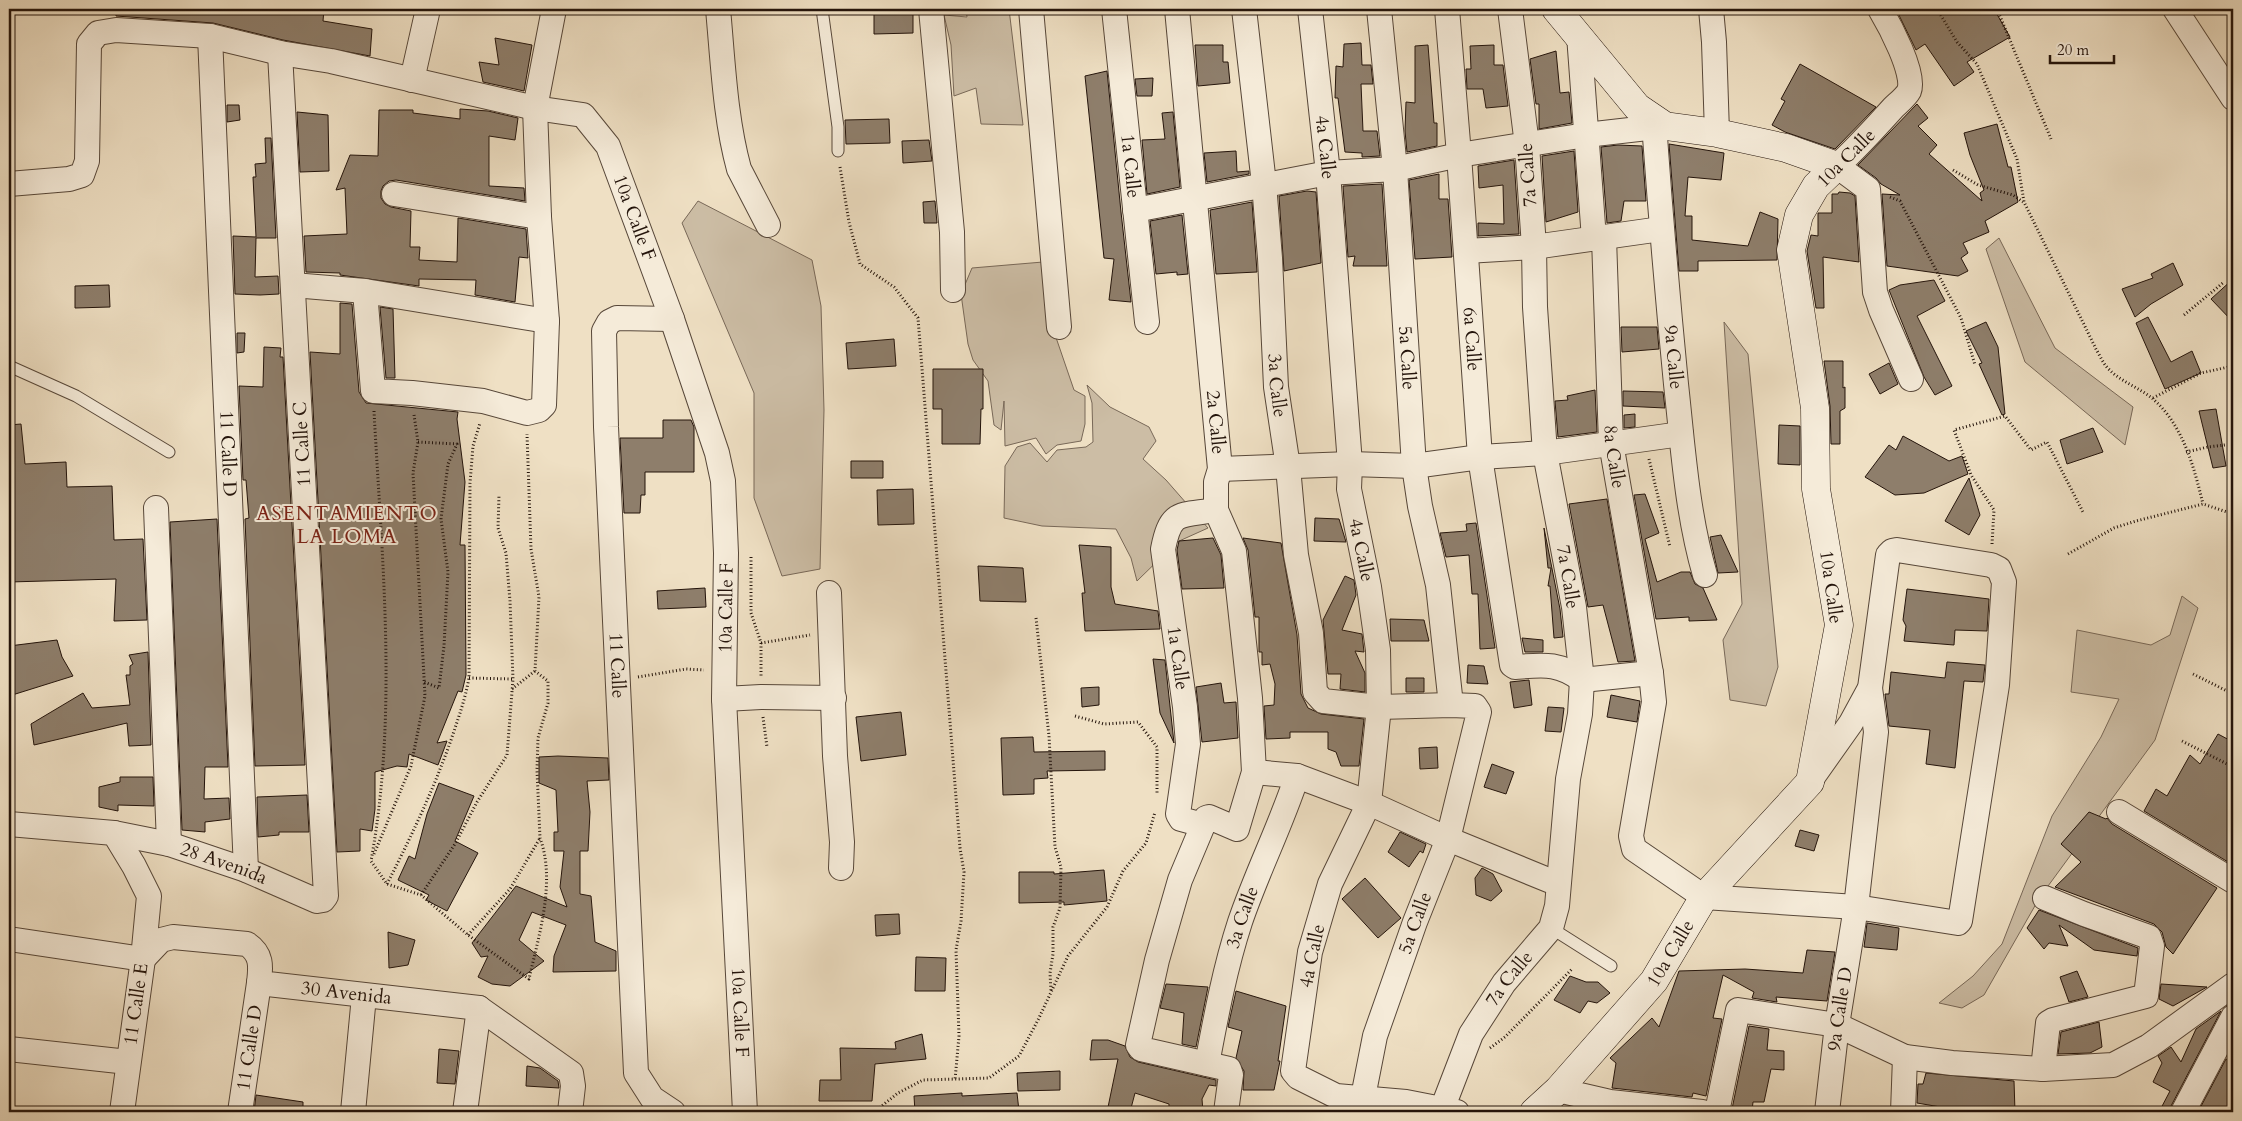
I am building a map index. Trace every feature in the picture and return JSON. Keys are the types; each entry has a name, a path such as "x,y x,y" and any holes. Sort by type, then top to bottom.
{"street":[{"path":"412,80 428,9"},
{"path":"365,291 373,391 412,393 483,401 527,413 539,410 544,405 547,321 539,217 535,108 554,9"},
{"path":"718,9 727,105 736,160 768,225"},
{"path":"931,9 952,232 953,290"},
{"path":"1031,9 1059,326"},
{"name":"1a Calle","path":"1114,9 1147,322"},
{"name":"2a Calle","path":"1177,9 1220,469 1216,482 1216,510 1234,551 1250,698 1254,772 1239,826 1235,828 1206,821"},
{"name":"3a Calle","path":"1244,9 1264,184 1270,258 1276,387 1288,466 1296,555 1311,633 1315,692 1323,701 1379,707 1451,705"},
{"name":"4a Calle","path":"1310,9 1328,173 1350,464 1349,489 1369,587 1378,650 1379,707 1369,803 1330,884 1310,952 1294,1071 1298,1077 1335,1104"},
{"name":"5a Calle","path":"1363,1097 1375,1036 1415,922 1448,839 1472,750 1479,712 1475,706 1451,705 1438,585 1420,506 1414,466 1395,169 1379,9"},
{"name":"6a Calle","path":"1447,9 1480,457 1512,665 1515,667 1549,665 1568,670 1582,680"},
{"name":"7a Calle","path":"1446,1111 1470,1034 1504,983 1551,928 1557,906 1568,779 1580,714 1582,680 1574,607 1545,453 1535,307 1534,247 1526,145 1510,9"},
{"path":"1556,9 1637,107 1660,131"},
{"path":"1711,9 1717,133"},
{"name":"10a Calle","path":"1534,1112 1558,1090 1654,981 1704,897 1810,782 1839,624 1816,489 1815,408 1791,250 1800,215 1816,186 1866,138 1909,91 1910,75 1889,24 1880,9"},
{"path":"2175,9 2233,98"},
{"path":"9,184 69,179 82,175 87,160 89,44 98,33 116,30 210,36 280,53 331,61 535,108"},
{"name":"8a Calle","path":"1579,35 1586,135 1599,239 1611,443 1654,702 1631,836 1634,849 1704,897"},
{"name":"11 Calle D","path":"210,36 246,870"},
{"name":"11 Calle C","path":"280,53 326,896"},
{"name":"10a Calle F","path":"535,108 583,115 608,146 672,319 717,453 723,480 726,553 724,699 745,1112"},
{"path":"1135,210 1328,173 1395,169 1459,155 1586,135 1660,131 1717,133 1786,148 1837,166 1868,189 1876,292 1881,310 1911,379"},
{"name":"9a Calle","path":"1660,131 1661,229 1687,495 1699,553 1706,575"},
{"path":"394,194 539,217"},
{"path":"1466,251 1534,247 1661,229"},
{"path":"293,285 365,291 547,321"},
{"name":"11 Calle","path":"672,319 617,318 609,322 604,331 606,427 636,1074 652,1098 672,1112"},
{"path":"1220,469 1350,464 1414,466 1480,457 1545,453 1681,434"},
{"path":"156,508 169,844"},
{"name":"1a Calle","path":"1206,821 1181,819 1178,814 1188,744 1163,549 1168,528 1178,516 1216,510"},
{"path":"1704,897 1856,907 1956,923 1960,921 1997,685 2004,582 1999,570 1991,565 1897,550 1892,551 1888,555 1870,688 1851,723 1810,782"},
{"path":"829,593 842,842 840,868"},
{"path":"1582,680 1652,681"},
{"name":"9a Calle D","path":"1827,1112 1837,1025 1856,907 1876,732 1870,688"},
{"path":"724,699 761,697 834,698"},
{"path":"1254,772 1297,776 1369,803 1448,839 1558,884"},
{"name":"3a Calle","path":"1208,1064 1221,991 1240,923 1260,869 1283,817 1297,776"},
{"path":"2119,812 2233,881"},
{"path":"1206,821 1177,889 1157,960 1138,1045 1141,1049 1229,1069 1231,1075 1226,1112"},
{"name":"28 Avenida","path":"9,824 114,833 169,844 246,870 317,900 323,900 326,896"},
{"name":"11 Calle E","path":"114,833 149,896 143,959 122,1112"},
{"path":"2043,1069 2048,1023 2053,1020 2146,996 2152,946 2149,937 2045,898"},
{"path":"9,939 143,959 161,940 173,936 247,944 256,949 262,964 259,983"},
{"name":"11 Calle D","path":"240,1112 259,983"},
{"name":"30 Avenida","path":"259,983 479,1008 571,1073 573,1086 570,1112"},
{"path":"1717,1112 1737,1012 1740,1010 1837,1025 1905,1057 1952,1063 2043,1069 2113,1066 2149,1046 2233,985"},
{"path":"353,1112 364,996"},
{"path":"465,1112 479,1008"},
{"path":"2183,1112 2233,1017"},
{"path":"9,1049 128,1062"},
{"path":"1903,1112 1905,1057"},
{"path":"1558,1090 1610,1107 1702,1112"},
{"path":"1335,1104 1363,1097 1446,1111"}],"lane":[{"path":"822,9 826,52 838,127 838,151"},
{"path":"9,366 76,396 169,452"},
{"path":"1551,928 1611,966"}],"path":[{"path":"1937,9 1957,42 1977,64 2017,159 2024,202 2096,349 2106,366 2152,398 2174,420 2186,452 2193,461 2204,504"},
{"path":"1997,9 2050,139"},
{"path":"838,151 849,222 860,264 894,287 918,318 958,821 964,872 961,921 956,950 959,1036 955,1080"},
{"path":"1953,170 1978,184 2013,195 2024,202"},
{"path":"1868,189 1900,201 1961,318 1975,366"},
{"path":"2184,315 2224,282"},
{"path":"2152,398 2201,373 2233,366"},
{"path":"373,391 386,676 384,766 378,825 371,861 387,884 421,895 468,935 529,979 541,924 546,882 544,848 540,838 537,770 538,738 548,703 548,681 535,671"},
{"path":"371,861 411,766 424,696 413,473 418,442 412,393"},
{"path":"387,884 418,825 437,781 465,704 470,678 470,482 473,446 481,420 483,401"},
{"path":"512,690 535,671 539,597 531,549 527,413"},
{"path":"1991,565 1994,510 1971,475 1954,430 2005,416 2031,450 2047,442 2083,512"},
{"path":"1644,439 1670,547"},
{"path":"418,442 457,444 448,464 442,519 448,572 444,646 439,688 424,682"},
{"path":"2186,452 2233,444"},
{"path":"421,895 455,844 476,802 507,755 513,679 506,553 498,528 499,495"},
{"path":"2068,554 2114,528 2204,504 2233,514"},
{"path":"751,557 750,613 761,643 761,697 767,747"},
{"path":"1036,618 1049,736 1055,847 1061,867 1060,908 1053,927 1053,954 1050,973 1051,992"},
{"path":"761,643 816,634"},
{"path":"618,680 686,669 707,670"},
{"path":"2193,674 2233,694"},
{"path":"470,678 513,679"},
{"path":"1075,716 1104,724 1138,722 1157,747 1156,797"},
{"path":"2182,741 2233,767"},
{"path":"874,1112 898,1093 923,1080 989,1078 1019,1056 1068,956 1107,907 1123,871 1146,843 1156,807"},
{"path":"468,935 510,889 540,838"},
{"path":"1488,1049 1505,1037 1572,969"}],"shaded area":[{"path":"966,9 1009,9 1023,125 981,124 976,88 954,96 951,45 944,15 967,17"},
{"path":"698,201 812,260 821,306 824,410 820,569 782,576 754,498 754,393 682,223"},
{"path":"1999,238 2055,348 2133,407 2125,445 2025,362 1986,249"},
{"path":"1043,262 1050,320 1074,390 1085,396 1085,424 1081,441 1057,445 1046,454 1036,438 1005,446 1004,401 1001,430 994,425 988,381 973,360 968,344 961,294 972,268"},
{"path":"1724,322 1748,354 1778,667 1766,706 1730,700 1723,640 1742,604"},
{"path":"1087,385 1110,407 1149,427 1156,441 1143,459 1166,480 1208,528 1177,542 1137,581 1131,558 1116,529 1042,526 1004,518 1005,466 1017,447 1030,443 1047,462 1057,450 1086,447 1093,442 1092,403"},
{"path":"2182,596 2198,608 2155,740 2040,897 1984,995 1962,1008 1939,1003 1973,976 2002,944 2052,816 2101,737 2119,699 2071,692 2077,630 2151,645 2170,635"}],"building":[{"path":"116,9 227,9 251,12 251,9 324,9 323,21 372,29 370,56 283,40 213,23 116,16"},
{"path":"874,9 913,9 913,33 874,34"},
{"path":"1896,9 1994,9 2010,37 1967,62 1974,72 1954,86 1925,44 1916,50"},
{"path":"495,38 532,45 524,91 483,82 479,62 499,65"},
{"path":"1361,43 1362,65 1371,65 1373,84 1361,84 1363,131 1377,131 1380,156 1362,157 1362,153 1345,152 1338,98 1335,98 1336,66 1343,67 1344,44"},
{"path":"1195,45 1223,45 1223,62 1228,62 1230,83 1198,86"},
{"path":"1428,45 1434,123 1437,123 1437,146 1407,152 1405,131 1406,102 1415,103 1415,46"},
{"path":"1494,45 1494,65 1503,65 1508,106 1486,108 1483,89 1467,89 1466,69 1471,69 1470,46"},
{"path":"1556,51 1560,93 1569,92 1572,123 1539,129 1539,104 1536,104 1530,59"},
{"path":"1800,64 1876,107 1835,149 1785,132 1772,125 1785,101 1781,99"},
{"path":"1107,71 1131,302 1109,300 1114,259 1104,258 1085,76"},
{"path":"1153,78 1152,96 1137,96 1135,79"},
{"path":"1917,104 1928,118 1918,126 1937,145 1929,154 1982,201 1980,193 1984,190 1970,155 1964,133 1997,124 2008,167 2011,167 2018,202 1985,221 1989,232 1963,243 1968,253 1961,258 1968,271 1958,276 1887,266 1882,194 1900,195 1881,184 1858,165"},
{"path":"227,105 239,105 240,120 227,122"},
{"path":"460,109 488,111 518,118 515,140 489,136 489,186 524,188 525,201 396,180 389,181 383,186 381,198 385,204 391,207 411,211 410,247 420,247 419,260 457,262 458,218 526,229 528,258 519,257 515,302 475,295 476,280 419,279 419,286 340,275 340,273 306,272 304,236 347,234 345,188 336,190 350,155 378,156 379,110 413,110 413,113 460,119"},
{"path":"297,112 328,115 329,171 300,172"},
{"path":"1173,112 1180,187 1147,194 1142,140 1165,139 1162,113"},
{"path":"889,119 890,143 846,144 845,120"},
{"path":"265,138 271,138 276,238 256,238 255,277 278,276 279,294 235,294 233,236 256,237 253,177 256,177 255,164 266,163"},
{"path":"929,140 932,161 903,163 902,141"},
{"path":"1669,144 1724,153 1721,180 1688,177 1685,216 1692,216 1692,240 1748,246 1760,212 1778,219 1777,260 1698,261 1698,271 1679,271"},
{"path":"1618,145 1642,146 1646,201 1624,201 1621,221 1607,223 1601,147"},
{"path":"1236,151 1237,172 1249,171 1249,174 1207,182 1204,153"},
{"path":"1574,151 1578,212 1546,222 1542,156"},
{"path":"1514,160 1519,234 1478,236 1478,223 1504,224 1503,185 1479,188 1478,166"},
{"path":"1439,174 1439,199 1448,199 1452,257 1415,259 1409,180"},
{"path":"1382,184 1387,266 1353,266 1355,256 1348,257 1343,186"},
{"path":"1307,191 1316,192 1321,263 1284,271 1279,196"},
{"path":"1839,192 1850,193 1855,196 1859,262 1823,257 1824,308 1816,308 1807,251 1811,235 1818,236 1818,213 1832,213 1832,194 1838,194"},
{"path":"935,201 937,223 924,223 923,202"},
{"path":"1252,202 1257,272 1216,274 1210,210"},
{"path":"1182,215 1188,274 1177,275 1177,272 1156,274 1150,221"},
{"path":"2173,263 2183,285 2151,304 2135,317 2122,289 2153,278 2151,274"},
{"path":"2233,279 2233,322 2211,299"},
{"path":"1934,280 1945,301 1917,316 1952,386 1935,395 1924,377 1889,290 1900,285"},
{"path":"109,285 110,307 75,308 75,286"},
{"path":"340,303 352,304 359,392 366,403 458,412 457,419 465,482 460,545 465,545 466,675 462,692 458,691 437,743 447,741 438,765 409,754 407,767 397,766 375,772 375,809 372,831 360,829 360,851 337,852 310,352 340,354"},
{"path":"380,307 393,309 395,378 386,378"},
{"path":"2148,317 2171,362 2192,351 2201,373 2165,389 2136,323"},
{"path":"1986,322 1998,347 2005,414 2002,415 1979,364 1982,363 1966,331"},
{"path":"1621,327 1657,327 1659,349 1622,352"},
{"path":"237,333 245,333 244,352 237,353"},
{"path":"894,339 896,366 848,369 846,343"},
{"path":"264,347 281,348 280,357 283,357 305,765 255,766 245,519 249,518 246,480 243,480 239,386 263,387"},
{"path":"1824,361 1843,361 1845,408 1840,411 1840,444 1831,444 1830,406"},
{"path":"1889,363 1898,384 1880,394 1869,374"},
{"path":"933,369 983,369 983,409 981,409 980,444 942,444 942,409 933,409"},
{"path":"1595,390 1597,432 1558,437 1555,401 1568,400 1567,396"},
{"path":"1623,391 1663,392 1665,408 1623,406"},
{"path":"2216,409 2226,466 2213,468 2199,411"},
{"path":"1635,414 1635,427 1624,428 1624,415"},
{"path":"663,420 691,420 694,427 694,472 645,472 645,495 641,495 640,513 624,513 620,438 663,438"},
{"path":"21,424 25,464 66,462 67,487 112,486 114,540 143,539 147,620 114,621 116,579 9,582 9,425"},
{"path":"1779,425 1800,426 1800,465 1778,464"},
{"path":"2093,428 2103,452 2067,464 2060,440"},
{"path":"1903,436 1949,461 1962,456 1968,474 1924,493 1895,495 1865,477 1889,445 1896,450"},
{"path":"851,461 883,461 883,478 851,478"},
{"path":"1969,478 1980,515 1969,535 1945,521"},
{"path":"913,489 914,524 878,525 877,490"},
{"path":"1645,494 1659,533 1645,539 1657,582 1681,572 1690,572 1695,584 1703,588 1717,620 1689,621 1689,617 1656,619 1634,495"},
{"path":"1607,499 1635,661 1618,662 1603,605 1588,607 1569,504"},
{"path":"1315,518 1339,519 1346,542 1314,541"},
{"path":"217,519 228,767 205,767 204,799 229,798 230,819 205,822 205,832 182,830 170,522"},
{"path":"1476,523 1495,648 1480,649 1478,594 1472,594 1469,555 1446,557 1440,533 1467,531 1466,524"},
{"path":"1544,528 1560,609 1563,637 1554,638 1550,586 1548,586 1551,568 1548,568"},
{"path":"1721,535 1738,572 1718,573 1710,537"},
{"path":"1213,538 1221,555 1224,588 1182,589 1177,550 1179,541"},
{"path":"1243,538 1281,543 1297,635 1301,694 1308,708 1321,714 1364,719 1359,766 1341,766 1336,752 1328,749 1328,732 1290,732 1290,738 1266,739 1264,706 1274,705 1275,684 1270,664 1262,665 1262,652 1259,652 1259,617 1255,617 1248,550"},
{"path":"1079,545 1111,547 1111,587 1115,604 1158,611 1160,629 1085,631 1082,593 1085,593"},
{"path":"978,566 1023,568 1026,602 980,601"},
{"path":"1345,576 1354,580 1356,595 1342,630 1362,634 1364,652 1355,651 1365,673 1365,692 1340,689 1341,674 1328,674 1323,620"},
{"path":"705,588 706,607 658,609 657,591"},
{"path":"1907,589 1989,599 1987,631 1955,630 1954,645 1904,641 1906,626 1903,620"},
{"path":"1390,619 1424,620 1429,641 1391,641"},
{"path":"1522,638 1543,640 1543,652 1525,652"},
{"path":"57,640 62,657 73,676 9,696 9,646"},
{"path":"148,652 151,745 129,746 127,723 34,745 31,724 83,693 92,708 130,705 126,675 130,675 130,666 133,664 129,655"},
{"path":"1153,659 1165,660 1174,743 1160,713"},
{"path":"1947,662 1985,665 1983,682 1964,681 1955,768 1926,764 1930,730 1889,726 1885,694 1889,694 1891,672 1945,678"},
{"path":"1468,665 1484,666 1488,684 1467,683"},
{"path":"1406,678 1424,678 1424,692 1406,692"},
{"path":"1529,680 1532,705 1514,708 1510,682"},
{"path":"1221,683 1224,703 1236,702 1238,738 1202,742 1196,687"},
{"path":"1099,687 1099,705 1082,707 1081,688"},
{"path":"1611,695 1640,701 1637,722 1607,717"},
{"path":"1548,707 1564,708 1561,732 1545,731"},
{"path":"901,712 906,755 861,761 856,717"},
{"path":"2218,734 2233,742 2233,849 2229,857 2233,861 2233,865 2144,811 2156,789 2167,796 2190,755 2200,764"},
{"path":"1033,737 1034,752 1105,751 1105,770 1047,771 1048,778 1034,779 1034,794 1003,795 1001,738"},
{"path":"1437,747 1438,768 1420,769 1419,748"},
{"path":"539,757 608,758 609,780 587,781 590,812 588,851 580,851 580,894 591,896 595,942 616,951 616,971 553,972 554,956 566,925 532,912 519,940 544,961 510,986 492,984 478,977 488,956 481,957 472,943 516,886 567,907 560,887 564,851 554,851 554,832 558,832 556,790 539,783"},
{"path":"1492,764 1514,772 1506,794 1484,787"},
{"path":"120,777 153,777 154,806 118,805 118,811 99,807 99,787 120,782"},
{"path":"439,783 474,796 455,841 478,853 447,911 426,900 429,895 398,880 409,856 415,859 427,814"},
{"path":"307,795 309,832 279,832 279,835 258,837 257,797"},
{"path":"2089,812 2107,818 2112,824 2217,888 2173,954 2166,947 2162,932 2154,924 2055,887 2081,862 2061,844"},
{"path":"1800,830 1819,835 1814,851 1795,846"},
{"path":"1400,832 1426,844 1423,853 1420,851 1409,867 1388,852"},
{"path":"1482,868 1493,874 1502,891 1491,901 1476,895 1475,878"},
{"path":"1104,870 1107,901 1064,905 1064,902 1019,903 1019,872 1054,872 1054,874"},
{"path":"1365,878 1401,918 1378,938 1342,899"},
{"path":"2039,910 2138,948 2137,956 2094,950 2059,925 2068,946 2049,943 2044,949 2027,928"},
{"path":"899,914 900,934 876,936 875,915"},
{"path":"1867,923 1899,928 1897,950 1864,947"},
{"path":"388,932 415,940 408,965 389,968"},
{"path":"1807,950 1835,952 1827,1001 1776,997 1777,1002 1752,998 1754,992 1723,975 1713,1018 1722,1019 1706,1096 1693,1093 1692,1097 1612,1088 1616,1063 1610,1058 1652,1018 1659,1027 1679,971 1745,969 1803,973"},
{"path":"916,957 946,958 945,991 915,991"},
{"path":"2077,971 2088,997 2069,1002 2060,977"},
{"path":"1570,976 1586,982 1598,982 1610,993 1597,1003 1588,1001 1580,1013 1554,1000"},
{"path":"1166,984 1208,987 1196,1047 1182,1044 1184,1013 1160,1008"},
{"path":"2161,984 2207,987 2173,1006 2159,999"},
{"path":"1236,991 1286,1006 1278,1061 1280,1061 1274,1090 1243,1090 1244,1071 1236,1058 1242,1031 1228,1027"},
{"path":"2221,1011 2169,1112 2159,1112 2170,1091 2153,1082 2162,1063 2158,1056 2171,1047 2181,1062 2196,1029"},
{"path":"2099,1022 2102,1047 2090,1053 2058,1054 2061,1032"},
{"path":"1749,1026 1769,1029 1767,1050 1784,1051 1784,1070 1771,1069 1764,1102 1753,1102 1752,1111 1732,1109"},
{"path":"922,1034 926,1059 875,1064 872,1101 819,1101 820,1080 841,1080 840,1048 896,1049 895,1042"},
{"path":"1092,1040 1108,1040 1125,1046 1130,1057 1138,1062 1216,1080 1216,1086 1209,1085 1202,1099 1203,1112 1169,1112 1169,1104 1135,1093 1130,1112 1107,1112 1118,1059 1090,1060"},
{"path":"439,1049 459,1051 455,1084 437,1083"},
{"path":"2226,1059 2233,1062 2233,1112 2198,1112"},
{"path":"527,1066 540,1068 558,1081 559,1088 526,1086"},
{"path":"1060,1071 1060,1090 1018,1091 1017,1073"},
{"path":"1926,1073 2014,1081 2015,1112 1970,1112 1917,1103 1918,1084 1923,1084"},
{"path":"962,1093 962,1096 1017,1093 1019,1111 961,1110 961,1112 915,1112 914,1096"},
{"path":"256,1095 303,1102 303,1112 254,1112"}],"district":[{"name":"ASENTAMIENTO LA LOMA","path":"347,524"}]}
